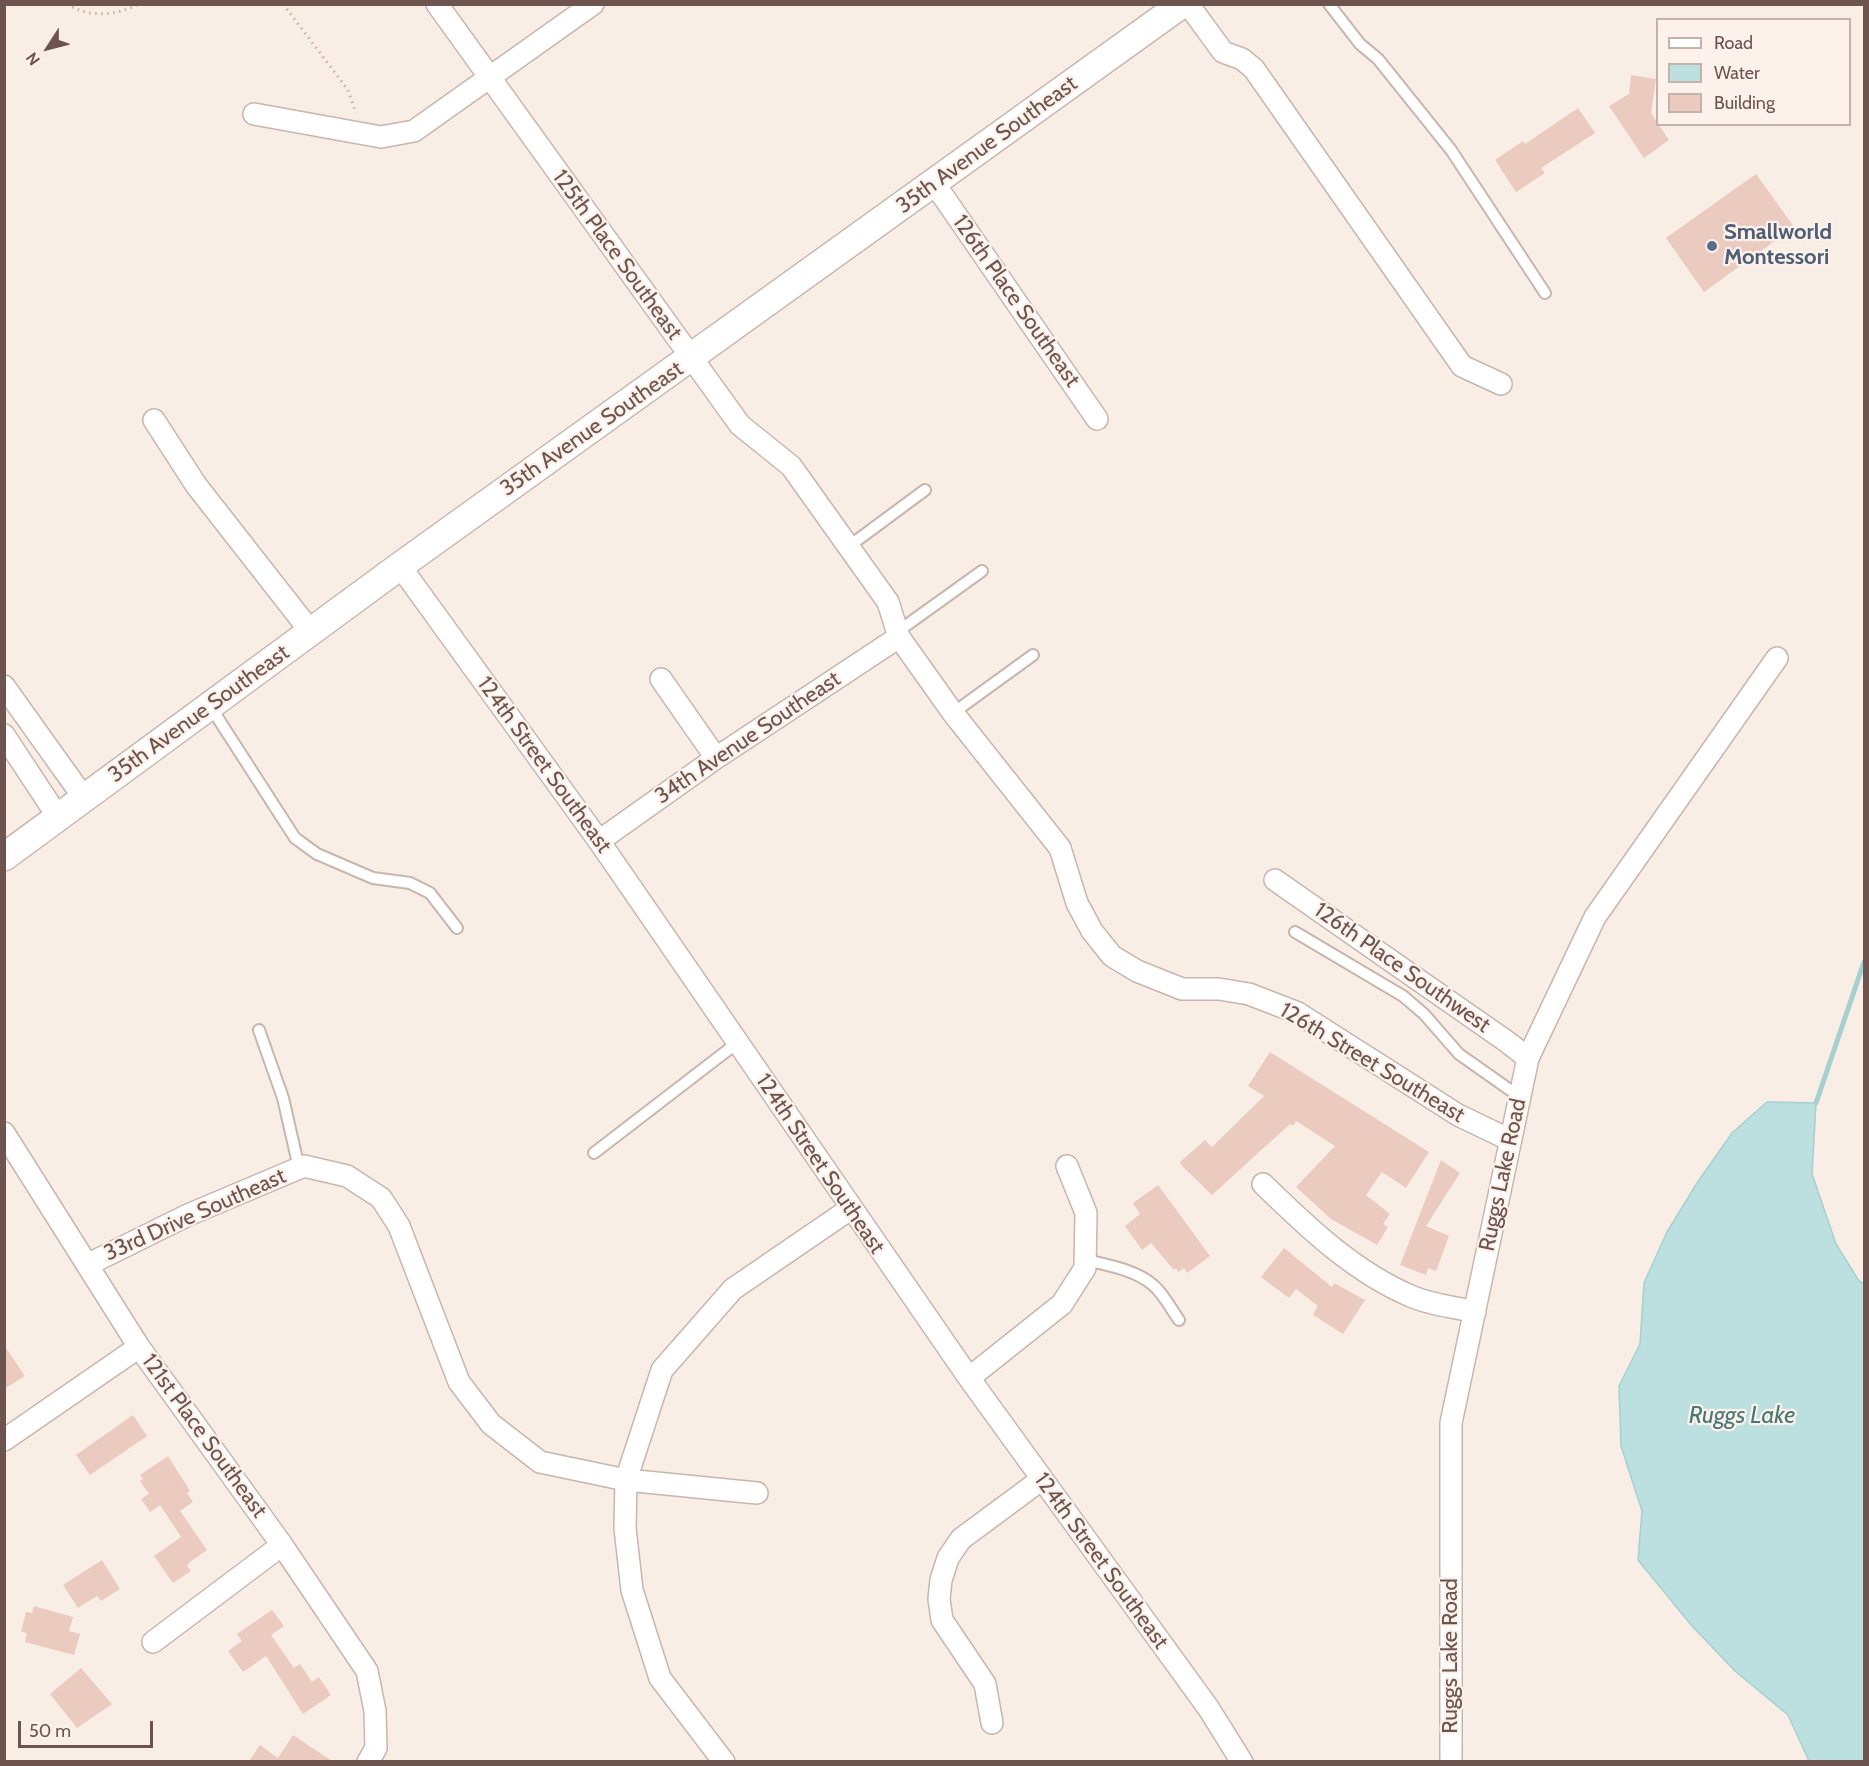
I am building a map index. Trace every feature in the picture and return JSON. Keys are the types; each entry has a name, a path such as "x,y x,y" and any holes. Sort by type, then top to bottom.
{"street":[{"name":"125th Place Southeast","path":"437,4 740,425 791,466 888,602 898,634 953,712 1013,790"},
{"path":"254,114 381,137 414,131 593,4"},
{"name":"35th Avenue Southeast","path":"4,857 400,566 1182,4"},
{"path":"1188,4 1223,52 1242,59 1254,69 1462,366 1501,384"},
{"name":"126th Place Southeast","path":"934,183 1097,419"},
{"path":"154,420 196,485 311,632"},
{"name":"124th Street Southeast","path":"400,566 599,841 850,1209 969,1378 1209,1709 1242,1761"},
{"name":"34th Avenue Southeast","path":"599,841 898,634"},
{"name":"Ruggs Lake Road","path":"1451,1761 1450,1423 1528,1058 1595,916 1777,658"},
{"path":"662,679 716,758"},
{"path":"4,686 84,798"},
{"path":"4,735 58,817"},
{"name":"126th Street Southeast","path":"1013,790 1060,848 1071,876 1077,903 1092,931 1112,956 1137,971 1182,989 1219,989 1249,994 1298,1013 1458,1115 1510,1140"},
{"name":"126th Place Southwest","path":"1275,880 1528,1058"},
{"name":"121st Place Southeast","path":"4,1133 13,1166 87,1265 139,1347 282,1545 367,1671 375,1711 372,1755"},
{"path":"969,1378 1062,1304 1085,1268 1086,1213 1067,1166"},
{"path":"301,1167 347,1176 381,1197 399,1226 459,1382 491,1424 540,1462 626,1480 757,1493"},
{"name":"33rd Drive Southeast","path":"87,1265 188,1215 301,1167"},
{"path":"1263,1184 1309,1228 1382,1282 1415,1298 1475,1312"},
{"path":"724,1761 660,1678 632,1590 625,1528 626,1480 662,1370 734,1289 850,1209"},
{"path":"4,1440 139,1347"},
{"path":"992,1723 985,1684 942,1620 939,1599 941,1580 948,1558 961,1539 1042,1479"},
{"path":"153,1642 282,1545"}],"lane":[{"path":"1329,4 1360,44 1378,59 1451,150 1545,293"},
{"path":"848,547 925,489"},
{"path":"898,634 982,571"},
{"path":"953,712 1033,655"},
{"path":"210,706 295,838 317,854 373,878 410,883 430,893 457,928"},
{"path":"1295,932 1402,996 1424,1014 1466,1059 1520,1096"},
{"path":"259,1030 283,1098 301,1167"},
{"path":"594,1153 737,1043"},
{"path":"1086,1260 1111,1266 1155,1286 1179,1320"}],"path":[{"path":"67,4 78,12 89,14 124,12 139,4"},
{"path":"283,4 348,90 356,110 359,133"}],"water":[{"name":"Ruggs Lake","path":"1767,1102 1816,1103 1812,1174 1836,1244 1859,1281 1864,1284 1864,1761 1809,1761 1788,1715 1735,1671 1692,1626 1638,1560 1642,1511 1621,1446 1619,1386 1640,1344 1644,1283 1667,1232 1697,1183 1732,1133"}],"building":[{"path":"1631,75 1656,79 1651,113 1656,120 1656,126 1660,126 1669,140 1644,158 1609,106 1629,94"},
{"path":"1578,108 1595,133 1541,168 1545,173 1516,192 1495,160 1523,141 1525,144"},
{"path":"1756,174 1794,227 1704,292 1666,238"},
{"path":"1270,1052 1429,1152 1406,1188 1382,1172 1366,1195 1390,1214 1383,1224 1388,1227 1377,1245 1331,1219 1296,1187 1335,1146 1296,1121 1212,1195 1181,1165 1180,1162 1205,1140 1212,1147 1264,1096 1248,1086"},
{"path":"1441,1160 1460,1173 1426,1226 1449,1236 1436,1271 1428,1268 1426,1275 1400,1265"},
{"path":"1158,1185 1210,1256 1187,1273 1184,1268 1178,1272 1176,1268 1174,1270 1151,1243 1142,1250 1125,1226 1140,1214 1133,1203"},
{"path":"1284,1248 1332,1287 1334,1283 1365,1300 1343,1334 1313,1315 1318,1306 1296,1289 1289,1298 1261,1277"},
{"path":"4,1345 25,1376 4,1389"},
{"path":"133,1415 147,1436 90,1475 76,1455"},
{"path":"168,1456 190,1491 187,1493 193,1502 180,1511 207,1550 190,1562 187,1566 191,1571 173,1583 154,1556 181,1537 160,1505 150,1512 141,1499 149,1494 140,1481 143,1479 140,1475"},
{"path":"102,1560 120,1589 101,1601 97,1596 78,1608 63,1585"},
{"path":"34,1606 73,1617 69,1631 80,1634 74,1655 25,1642 27,1633 21,1632 26,1612 32,1613"},
{"path":"272,1610 284,1626 271,1635 294,1668 300,1664 312,1682 319,1677 331,1695 303,1714 266,1656 243,1672 228,1651 242,1641 237,1634"},
{"path":"81,1668 112,1704 77,1728 50,1694"},
{"path":"293,1735 332,1761 249,1761 260,1745 278,1758"}],"waterway":[{"path":"1816,1103 1864,962"}],"place":[{"name":"Smallworld Montessori","path":"1712,246"}]}
